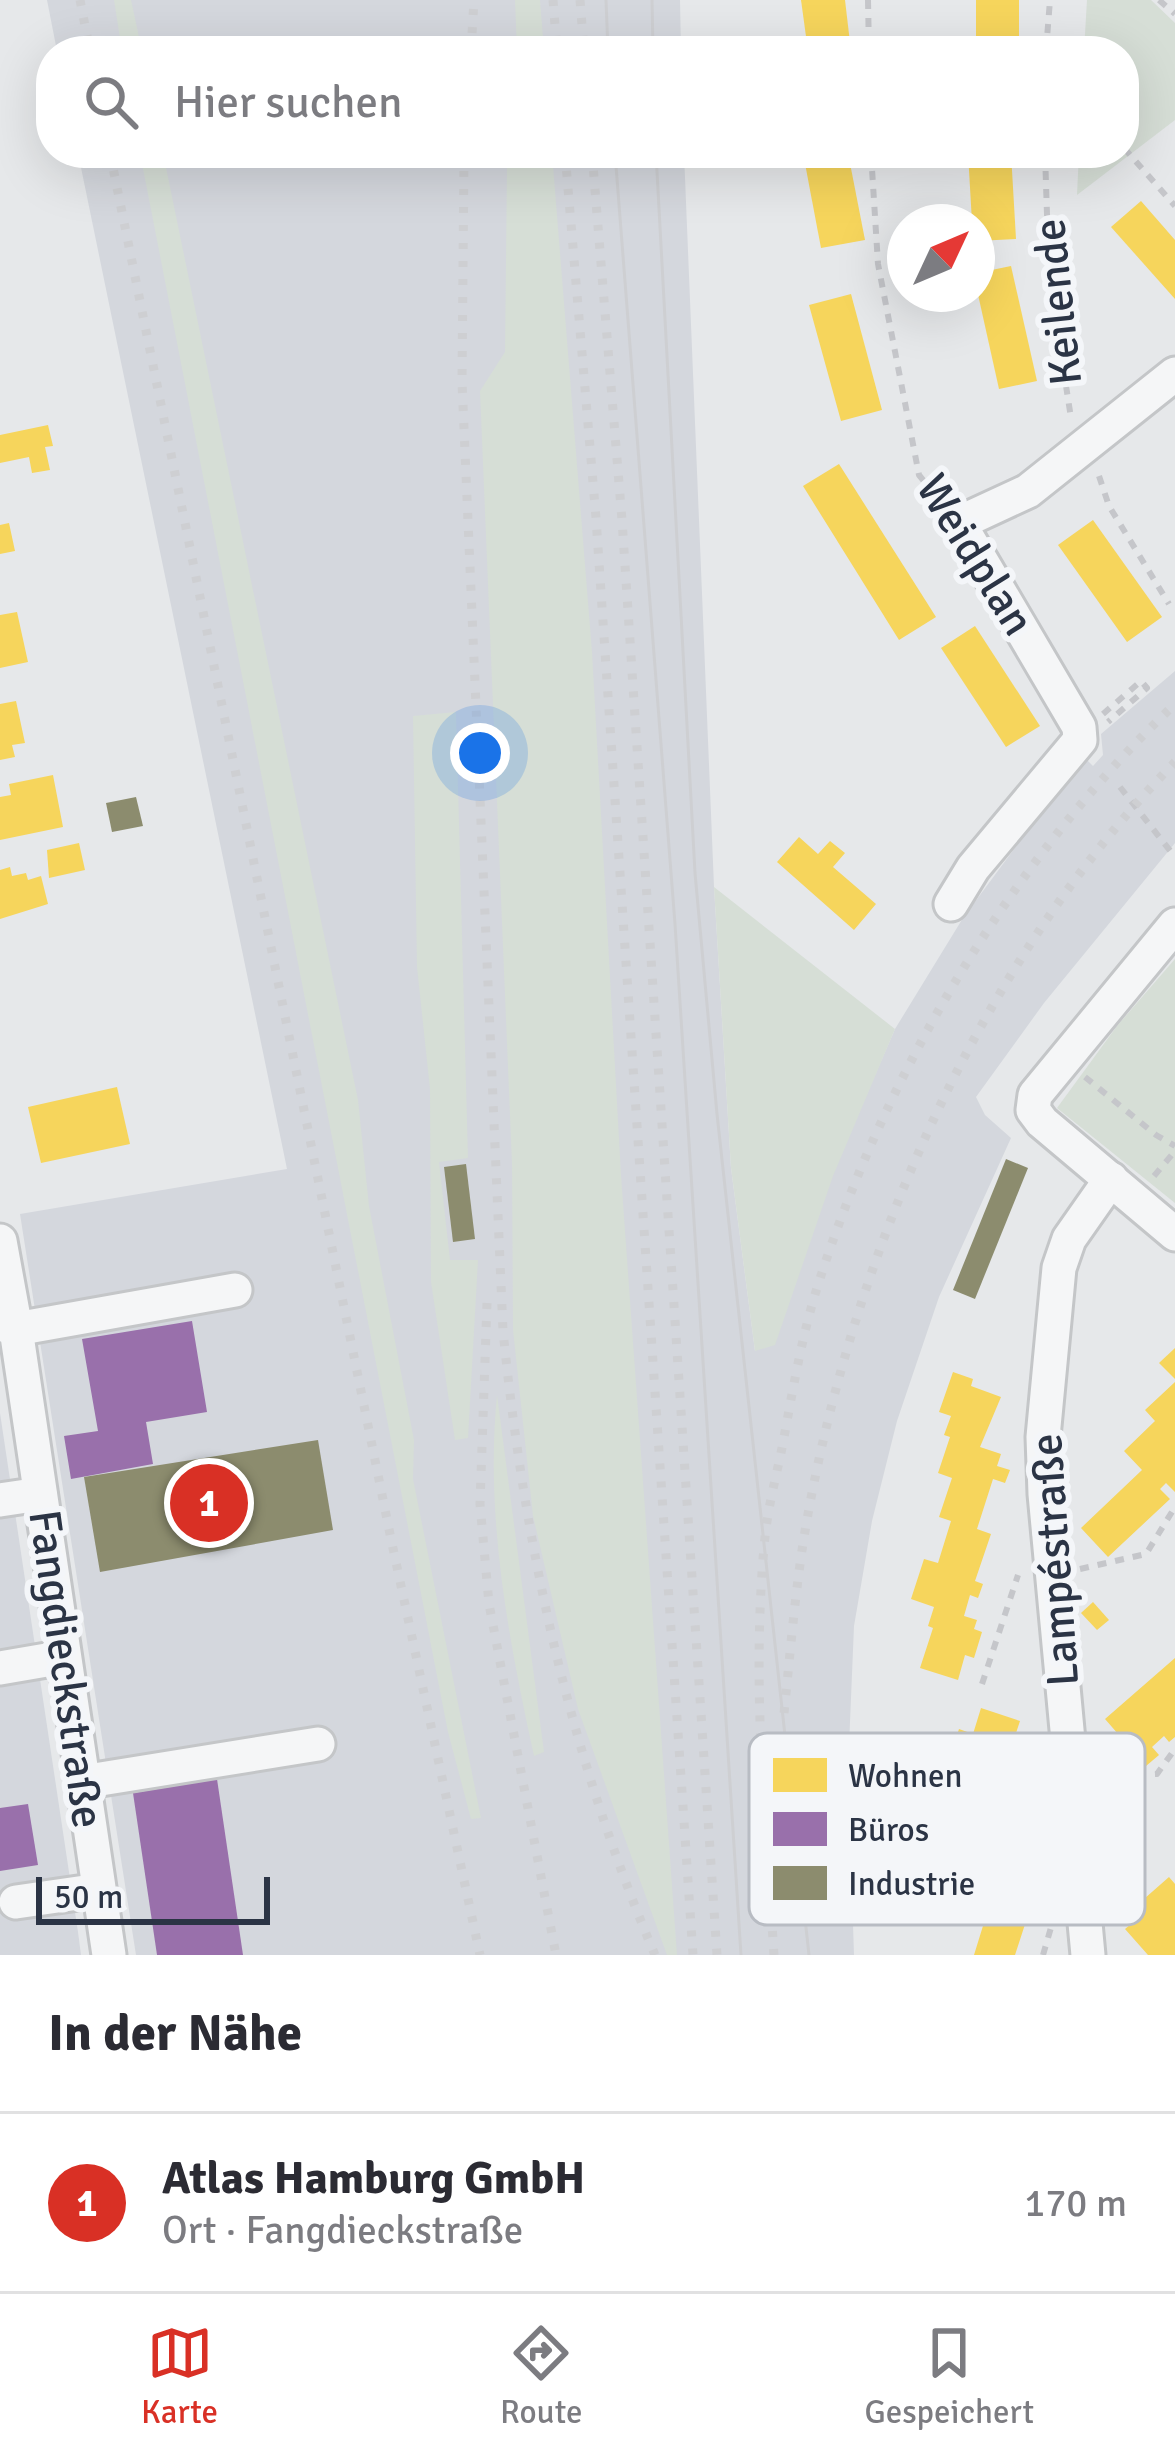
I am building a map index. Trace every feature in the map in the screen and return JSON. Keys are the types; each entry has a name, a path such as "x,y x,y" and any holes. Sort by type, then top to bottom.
{"street":[{"path":"958,523 1028,490 1175,374"},
{"name":"Weidplan","path":"958,523 1087,730"},
{"path":"951,904 973,868 1087,730"},
{"path":"1175,925 1035,1094 1033,1110 1175,1234"},
{"name":"Lampéstraße","path":"1067,1733 1043,1437 1059,1268 1069,1239 1111,1179"},
{"name":"Fangdieckstraße","path":"2,1260 8,1326 40,1494 109,1955"},
{"path":"8,1326 236,1290"},
{"path":"0,1500 40,1494"},
{"path":"0,1668 64,1657"},
{"path":"82,1782 318,1744"},
{"path":"16,1902 99,1890"},
{"name":"Lampéstraße","path":"1085,1925 1088,1955"}],"path":[{"path":"868,0 868,36"},
{"path":"1047,36 1050,0"},
{"path":"1159,0 1175,14"},
{"path":"1139,165 1175,206"},
{"name":"Weidplan","path":"872,168 878,264 919,475 958,523"},
{"name":"Keilende","path":"1045,168 1048,276 1082,446 1109,506 1168,604"},
{"path":"1142,681 1147,688 1087,730 1089,726 1142,681"},
{"path":"1120,787 1175,857"},
{"path":"1078,1071 1175,1148 1146,1186"},
{"path":"1070,1571 1146,1554 1175,1507"},
{"path":"982,1684 1023,1560"},
{"path":"1145,1774 1157,1774 1175,1749"}],"shaded area":[{"path":"47,0 680,0 681,36 54,36"},
{"path":"114,0 131,0 139,36 120,36"},
{"path":"515,0 540,0 543,36 516,36"},
{"path":"1087,0 1151,0 1175,23 1175,120 1139,148 1139,36 1085,36"},
{"path":"81,168 685,168 714,887 731,1168 755,1351 895,1029 963,918 1083,756 1093,766 1103,755 1101,734 1175,671 1175,843 1044,1003 976,1097 985,1115 1011,1138 939,1297 897,1421 872,1521 854,1626 850,1733 749,1733 749,1925 853,1925 854,1955 136,1955 20,1214 287,1169"},
{"path":"143,168 166,168 358,1100 369,1206 414,1440 413,1479 481,1818 471,1819 448,1732"},
{"path":"507,168 553,168 592,652 621,1175 677,1955 667,1955 578,1709 533,1516 513,1330 512,1164 480,391 505,352"},
{"path":"1078,168 1112,168 1077,195"},
{"path":"456,712 468,1158 439,1162 450,1260 478,1260 468,1438 455,1440 431,1282 430,1089 417,967 413,716"},
{"path":"714,887 895,1029 833,1176 775,1345 755,1351 731,1168"},
{"path":"1175,959 1175,1203 1057,1108 1117,1026"},
{"path":"497,1395 544,1752 534,1756 508,1621 497,1531"},
{"path":"0,1413 78,1932 81,1955 0,1955"}],"building: Wohnen":[{"path":"801,0 845,0 849,36 806,36"},
{"path":"976,0 1019,0 1019,36 976,36"},
{"path":"806,168 851,168 865,240 821,248"},
{"path":"969,168 1012,168 1016,239 995,240 995,204 971,204"},
{"path":"1141,201 1175,240 1175,299 1111,227"},
{"path":"1011,266 1037,381 999,389 982,312 995,312 995,269"},
{"path":"851,294 882,410 841,421 809,305"},
{"path":"48,425 53,446 45,447 50,470 32,473 29,457 0,463 0,435"},
{"path":"839,464 936,617 899,640 803,486"},
{"path":"1093,520 1162,617 1127,642 1058,545"},
{"path":"9,523 15,551 0,554 0,525"},
{"path":"17,612 28,662 0,668 0,615"},
{"path":"975,626 1040,726 1006,747 941,648"},
{"path":"16,701 25,743 12,745 15,757 0,760 0,704"},
{"path":"53,775 63,827 0,840 0,797 11,795 9,784"},
{"path":"799,837 818,854 830,841 845,853 833,867 876,904 854,930 777,862"},
{"path":"79,843 85,870 49,878 47,850"},
{"path":"10,867 12,876 26,873 28,880 41,876 48,904 0,919 0,870"},
{"path":"117,1087 130,1144 41,1163 28,1107"},
{"path":"1175,1348 1175,1379 1159,1363"},
{"path":"953,1372 973,1379 971,1386 1001,1397 980,1447 1001,1454 997,1466 1010,1470 1005,1483 993,1479 977,1529 991,1534 975,1581 983,1584 978,1598 970,1595 964,1616 977,1620 974,1629 982,1632 974,1658 965,1655 958,1680 920,1668 933,1628 928,1626 934,1607 911,1599 924,1559 938,1563 951,1521 939,1517 952,1478 938,1473 950,1437 944,1435 951,1416 939,1412"},
{"path":"1175,1382 1175,1492 1166,1483 1160,1489 1170,1499 1108,1557 1081,1528 1142,1470 1124,1451 1155,1421 1145,1410"},
{"path":"1093,1602 1109,1620 1097,1630 1081,1613"},
{"path":"1175,1658 1175,1737 1169,1742 1164,1736 1152,1747 1159,1755 1146,1766 1145,1733 1117,1733 1105,1719"},
{"path":"981,1708 1020,1721 1016,1733 973,1733"},
{"path":"1169,1877 1175,1884 1175,1955 1148,1955 1125,1929 1145,1925 1145,1898"},
{"path":"983,1925 1025,1925 1015,1955 974,1955"}],"building: Büros":[{"path":"192,1321 207,1412 146,1422 153,1464 71,1479 64,1436 98,1431 82,1339"},
{"path":"217,1779 243,1955 157,1955 133,1793"},
{"path":"28,1804 38,1865 0,1871 0,1808"}],"building: Industrie":[{"path":"136,797 143,826 112,832 106,803"},
{"path":"1006,1159 1028,1168 975,1299 953,1290"},
{"path":"466,1164 475,1239 453,1242 444,1167"},
{"path":"318,1440 333,1530 100,1572 84,1477"}],"tram line":[{"path":"606,0 607,36"},
{"path":"652,0 653,36"},
{"path":"616,168 675,924 741,1955"},
{"path":"657,168 695,873 785,1733"},
{"path":"806,1925 809,1955"}],"railway":[{"path":"80,0 87,36"},
{"path":"472,36 474,0"},
{"path":"553,0 556,36"},
{"path":"580,0 583,36"},
{"path":"113,168 480,1955"},
{"path":"464,168 462,382 503,1331 524,1492 555,1649 598,1803 655,1955"},
{"path":"566,168 596,518 693,1955"},
{"path":"593,168 622,520 717,1955"},
{"path":"761,1733 761,1589 770,1503 802,1347 845,1208 917,1050 1008,900 1060,830 1175,704"},
{"path":"784,1713 804,1538 830,1413 895,1210 937,1111 1043,925 1106,840 1175,762"},
{"path":"487,1303 480,1504 489,1604 556,1955"},
{"path":"772,1925 774,1955"}],"place":[{"name":"Atlas Hamburg GmbH","path":"209,1503"}]}
